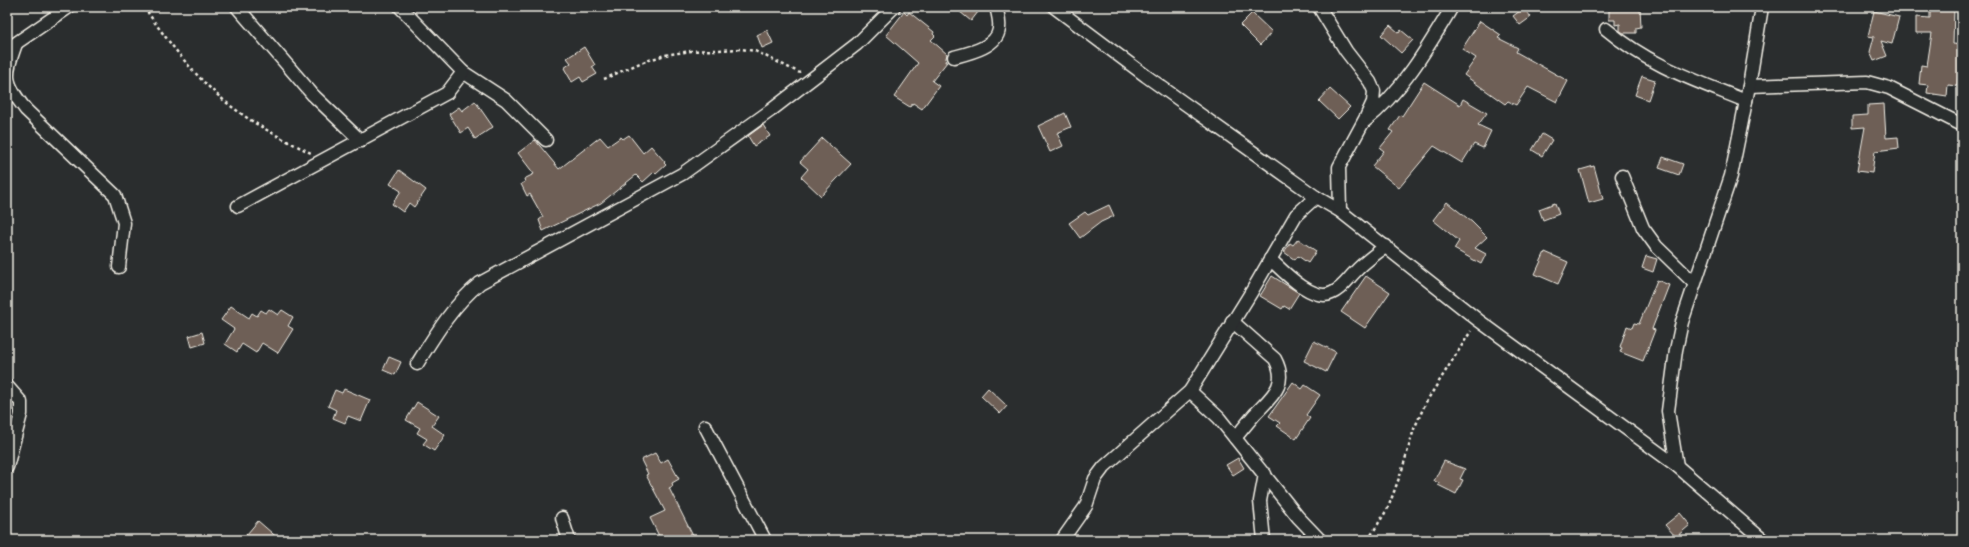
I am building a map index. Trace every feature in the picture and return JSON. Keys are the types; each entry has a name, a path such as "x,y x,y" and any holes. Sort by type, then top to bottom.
{"street":[{"path":"70,7 12,47 7,76 15,96 26,110 115,195 124,222 119,267"},
{"path":"237,7 314,95 362,141"},
{"path":"400,7 463,72 506,100 546,140"},
{"path":"417,364 437,331 472,289 480,283 682,174 770,111 856,44 894,7"},
{"path":"954,57 980,48 996,37 999,31 999,21 996,7"},
{"path":"1054,7 1146,76 1316,197 1340,211 1478,320 1677,466 1763,540"},
{"path":"1319,7 1346,51 1373,87 1374,94 1373,102 1339,166 1340,211"},
{"path":"1362,123 1381,108 1404,80 1452,7"},
{"path":"1677,466 1668,411 1676,350 1682,322 1694,283 1731,176 1749,86 1762,7"},
{"path":"1606,30 1640,55 1685,78 1746,100"},
{"path":"238,206 362,141 447,93 463,72"},
{"path":"1749,86 1867,82 1889,88 1962,124"},
{"path":"1622,176 1643,228 1656,246 1694,283"},
{"path":"1062,540 1086,506 1095,479 1104,467 1190,391 1296,215 1316,197"},
{"path":"1270,259 1299,284 1312,292 1324,295 1332,293 1342,286 1356,271 1386,246"},
{"path":"1232,321 1275,360 1279,367 1281,377 1277,390 1235,438"},
{"path":"7,386 21,402 21,414 7,467"},
{"path":"1190,391 1218,418 1265,474 1298,517 1320,540"},
{"path":"705,426 765,540"},
{"path":"1264,540 1260,501 1265,474"},
{"path":"562,518 569,540"}],"path":[{"path":"144,7 190,67 234,109 275,135 324,160"},
{"path":"604,79 640,63 665,55 691,51 741,49 755,51 811,79"},
{"path":"1368,540 1388,508 1402,470 1414,429 1426,402 1478,320"}],"building":[{"path":"954,7 982,7 971,21"},
{"path":"1609,7 1640,7 1641,27 1636,28 1636,33 1624,33 1620,31 1620,24 1615,25 1615,20 1609,20"},
{"path":"1930,7 1954,7 1953,44 1962,45 1962,66 1960,66 1957,86 1948,85 1947,96 1927,93 1928,85 1919,84 1921,65 1927,66 1932,33 1916,33 1916,17 1930,18"},
{"path":"1524,8 1531,17 1520,25 1513,16"},
{"path":"1874,11 1899,17 1892,44 1881,41 1887,56 1874,61 1870,52 1874,37 1868,36"},
{"path":"904,12 907,15 909,12 934,32 933,34 935,36 931,40 947,54 945,62 947,62 932,81 939,86 922,109 913,103 910,107 894,97 918,63 886,35"},
{"path":"1252,13 1272,32 1260,45 1240,25"},
{"path":"1480,21 1501,35 1498,38 1518,48 1516,52 1568,81 1557,102 1528,87 1516,105 1508,101 1505,104 1464,75 1476,58 1462,49"},
{"path":"1390,25 1399,33 1401,30 1413,40 1401,53 1381,35"},
{"path":"767,30 773,43 762,48 757,35"},
{"path":"584,47 595,65 592,67 597,74 583,82 580,77 572,82 564,68 571,63 567,58"},
{"path":"1642,76 1655,80 1648,100 1635,95"},
{"path":"1424,82 1460,105 1463,99 1487,113 1478,125 1491,131 1483,148 1474,144 1462,163 1434,146 1399,188 1372,166 1384,151 1380,148 1393,132 1390,130 1400,115 1402,116"},
{"path":"1330,89 1350,107 1338,119 1319,101"},
{"path":"475,101 493,127 475,139 468,128 461,133 449,114 459,107 462,111"},
{"path":"1884,104 1886,138 1898,137 1899,148 1875,151 1872,173 1857,171 1865,127 1852,128 1852,116 1868,115 1868,105"},
{"path":"1065,113 1071,127 1057,133 1063,146 1050,152 1038,126"},
{"path":"763,125 770,136 754,146 748,136"},
{"path":"1542,134 1552,140 1542,156 1532,150"},
{"path":"629,135 643,153 651,146 666,165 656,174 654,172 643,182 636,175 601,203 543,231 539,220 543,217 530,194 527,196 521,184 525,182 524,179 534,174 518,153 535,140 559,169 600,137 608,146 621,137 623,139"},
{"path":"822,138 851,164 821,196 801,177 808,169 800,162"},
{"path":"1663,157 1683,164 1679,175 1659,168"},
{"path":"1594,166 1603,199 1589,203 1580,170"},
{"path":"399,170 426,190 414,207 409,203 403,212 392,204 401,191 390,184"},
{"path":"1447,202 1472,222 1487,237 1475,248 1486,254 1481,264 1454,249 1459,241 1433,220"},
{"path":"1555,203 1559,214 1543,220 1539,209"},
{"path":"1109,205 1114,216 1101,222 1080,238 1069,223 1085,212 1088,215"},
{"path":"1298,239 1316,251 1308,263 1298,256 1295,260 1284,252 1290,243 1293,245"},
{"path":"1545,252 1568,262 1558,284 1535,274"},
{"path":"1646,256 1657,259 1653,272 1642,268"},
{"path":"1272,276 1299,293 1289,309 1284,306 1282,309 1260,296"},
{"path":"1366,276 1390,292 1365,328 1341,312"},
{"path":"1657,280 1669,285 1652,329 1655,330 1643,361 1620,352 1622,348 1620,347 1627,326 1632,328 1634,323 1639,324"},
{"path":"231,306 249,318 252,313 257,316 261,310 266,313 269,309 278,315 282,310 293,317 288,326 293,329 278,353 262,343 256,353 242,344 237,352 225,344 234,329 221,320"},
{"path":"202,332 205,343 192,347 189,336"},
{"path":"1314,341 1336,352 1326,372 1304,361"},
{"path":"389,357 401,362 395,375 383,370"},
{"path":"1293,382 1302,389 1305,385 1320,395 1306,415 1310,418 1296,439 1277,426 1280,423 1269,416"},
{"path":"988,388 1007,406 1000,414 981,396"},
{"path":"344,389 370,400 361,421 348,416 345,423 333,418 336,410 328,406 335,390 342,393"},
{"path":"417,402 439,416 432,426 445,435 434,451 423,444 427,439 417,433 420,428 406,420"},
{"path":"655,453 661,463 668,459 679,479 672,483 673,486 669,488 695,540 661,540 650,518 665,511 646,475 648,474 641,460"},
{"path":"1238,458 1244,468 1233,475 1226,465"},
{"path":"1444,461 1465,469 1460,479 1463,480 1456,494 1438,485 1439,483 1434,481"},
{"path":"1680,513 1690,525 1676,537 1665,525"},
{"path":"258,521 280,540 242,540"}]}
